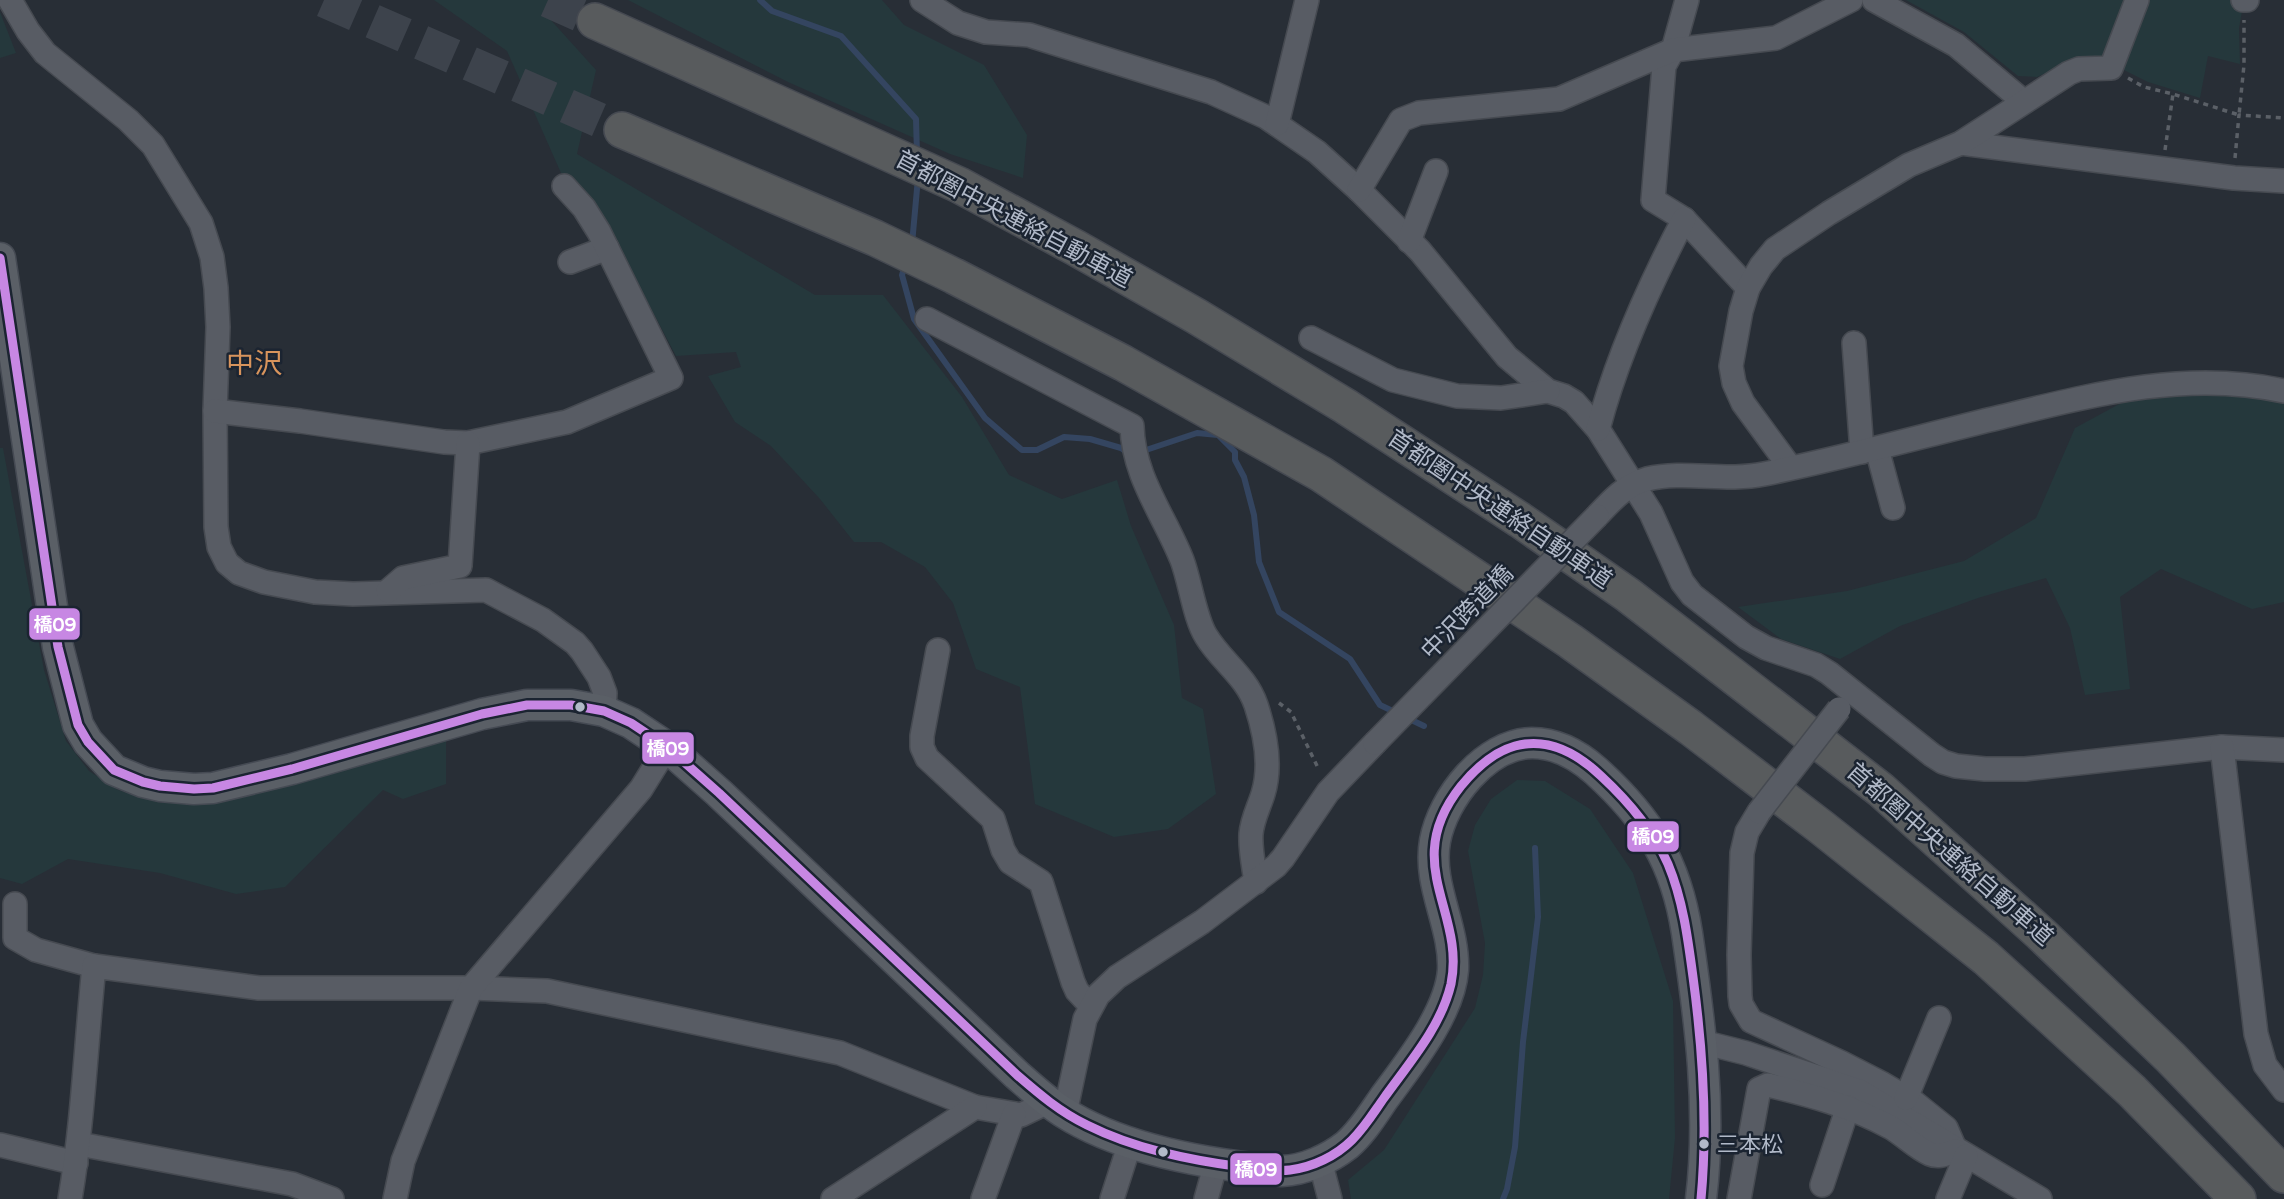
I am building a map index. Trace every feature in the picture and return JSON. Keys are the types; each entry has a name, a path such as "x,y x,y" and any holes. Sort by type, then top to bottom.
{"highway":[{"name":"首都圏中央連絡自動車道","path":"595,20 959,186 1196,316 1345,405 1520,520 1628,595 1881,790 2081,972 2171,1058 2284,1175"},
{"path":"622,130 875,238 954,276 1123,363 1321,474 1570,641 1691,728 1821,827 1986,958 2132,1091 2238,1199"}],"main road":[{"path":"0,258 58,647 78,725 88,742 114,770 160,786 213,788 292,769 482,714 527,705 571,705 604,712 631,723 667,747 1056,1108 1130,1143 1216,1163 1291,1171 1320,1161 1343,1148 1361,1130 1402,1074 1442,1007 1450,988 1453,967 1450,937 1434,871 1434,851 1438,830 1453,798 1467,779 1491,759 1512,747 1531,743 1545,744 1566,750 1582,760 1616,790 1652,831 1670,868 1682,907 1702,1042 1705,1121 1701,1199"}],"street":[{"path":"10,0 45,53 128,120 153,145 201,223 212,257 216,288 216,527 219,547 228,563 239,573 264,582 315,592 386,593 480,589 492,593 543,620 575,643 588,659 606,693 604,712"},
{"path":"922,0 958,23 986,32 1029,35 1211,92 1266,117 1317,152 1409,241 1507,357 1548,391 1574,402 1598,429 1651,513 1682,582 1692,595 1746,637 1766,648 1816,665 1829,673 1847,701 1943,762 1984,769 2025,769 2222,747 2284,750"},
{"path":"1277,124 1307,0"},
{"path":"1687,0 1673,50 1666,60 1663,73 1653,200 1684,219 1748,288"},
{"path":"1359,190 1401,120 1419,113 1559,99 1673,50 1776,38 1851,0"},
{"path":"1874,0 1956,45 2023,101"},
{"path":"1790,467 1743,402 1734,383 1731,366 1748,288 1768,257 1791,237 1909,164 1961,143 2069,73 2079,69 2111,68 2137,0"},
{"path":"1961,143 2163,169 2284,181"},
{"path":"1409,241 1436,171"},
{"path":"215,411 468,443 567,422 671,378 607,248 584,208 564,186"},
{"path":"1598,429 1606,397 1631,332 1653,279 1684,219"},
{"path":"570,262 607,248"},
{"path":"927,319 1132,426 1135,455 1156,508 1182,560 1203,633 1237,672 1256,705 1268,755 1264,792 1250,837 1256,882"},
{"path":"1311,338 1393,380 1457,396 1501,398 1548,391"},
{"path":"1854,343 1870,451 1893,508"},
{"path":"1633,485 1667,477 1740,478 1870,451 2036,409 2149,385 2221,383 2284,391"},
{"path":"386,593 402,578 460,566 468,443"},
{"name":"中沢跨道橋","path":"1091,1006 1098,995 1117,977 1202,922 1283,858 1328,792 1620,492 1633,485"},
{"path":"15,904 15,938 36,950 94,966 259,988 471,988 547,991 840,1053 975,1107 1021,1115 1056,1108 1091,1006 1077,991 1073,982 1041,882 1010,862 993,819 927,758 922,747 938,650"},
{"path":"1847,701 1759,812 1747,832 1742,853 1740,996 1751,1021 1842,1063 1906,1098 1946,1128 1961,1153 1948,1199"},
{"path":"395,1199 402,1161 471,988 641,789 667,747"},
{"path":"2222,747 2256,1034 2265,1065 2284,1090"},
{"path":"70,1199 77,1154 94,966"},
{"path":"1906,1098 1939,1018"},
{"path":"1702,1042 1746,1052 1859,1091 2040,1199"},
{"path":"1739,1199 1759,1089 1762,1086 1807,1094 1848,1107 1892,1128 1929,1154 1938,1156 1961,1153"},
{"path":"833,1199 975,1107"},
{"path":"1822,1185 1848,1107"},
{"path":"983,1199 1014,1114"},
{"path":"1112,1199 1130,1143"},
{"path":"0,1145 292,1184 332,1199"},
{"path":"1320,1161 1330,1199"},
{"path":"1206,1199 1216,1163"}],"path":[{"path":"2235,158 2244,65 2245,0"},
{"path":"2111,68 2144,87 2239,115 2284,118"},
{"path":"2163,169 2173,94"},
{"path":"1249,689 1266,694 1291,712 1323,779"}],"green space":[{"path":"434,0 572,0 549,18 596,70 577,154 815,295 883,295 962,397 1009,475 1062,499 1117,480 1131,526 1174,625 1182,698 1203,709 1216,794 1168,829 1114,837 1035,804 1020,687 976,669 953,603 925,567 881,542 854,542 820,499 771,446 735,422 708,376 741,367 736,352 676,356 591,199 561,173 507,51"},
{"path":"628,0 882,0 904,25 984,65 1027,135 1023,178 950,154 788,82"},
{"path":"1906,0 2244,0 2239,28 2240,64 2208,56 2200,98 2148,82 2108,62 2081,57 2037,77 2018,76 1964,32"},
{"path":"0,12 16,53 0,58"},
{"path":"2186,394 2262,394 2284,401 2284,602 2252,609 2161,569 2120,597 2130,689 2085,695 2070,628 2046,578 1978,598 1900,626 1840,659 1781,639 1738,607 1847,591 1964,561 2036,518 2075,428 2123,402"},
{"path":"0,448 3,448 44,670 66,741 89,771 118,790 161,803 203,801 446,740 446,784 403,799 383,790 285,887 236,894 160,873 68,859 22,884 0,878"},
{"path":"1517,780 1545,781 1590,809 1633,873 1673,1001 1675,1138 1669,1199 1351,1199 1348,1180 1384,1150 1475,1008 1483,975 1485,943 1468,851 1475,825 1491,799"}],"waterway":[{"path":"760,0 772,11 841,36 916,119 917,154"},
{"path":"912,244 918,178"},
{"path":"905,265 902,275 914,319 985,418 1022,450 1037,450 1064,437 1090,439 1121,448 1130,455"},
{"path":"1140,452 1197,433 1218,435 1235,452 1235,460 1244,477 1254,515 1259,562 1279,612 1350,659 1380,705 1424,726"},
{"path":"1503,1199 1515,1147 1523,1042 1538,917 1535,848"}],"tunnel":[{"path":"324,0 622,130"},
{"path":"548,0 595,21"}],"transit line":[{"name":"橋09","path":"0,258 58,647 78,725 88,742 114,770 160,786 213,788 292,769 482,714 527,705 571,705 604,711 631,723 667,747 1017,1075 1059,1108 1077,1120 1143,1147 1202,1161 1278,1171 1299,1169 1316,1163 1339,1151 1352,1140 1414,1058 1440,1015 1451,984 1453,958 1435,864 1435,840 1443,814 1472,773 1499,752 1527,744 1551,746 1582,761 1621,796 1655,839 1673,878 1687,934 1699,1032 1704,1115 1701,1199"}],"place":[{"name":"三本松","path":"1704,1144"}],"district":[{"name":"中沢","path":"254,363"}]}
